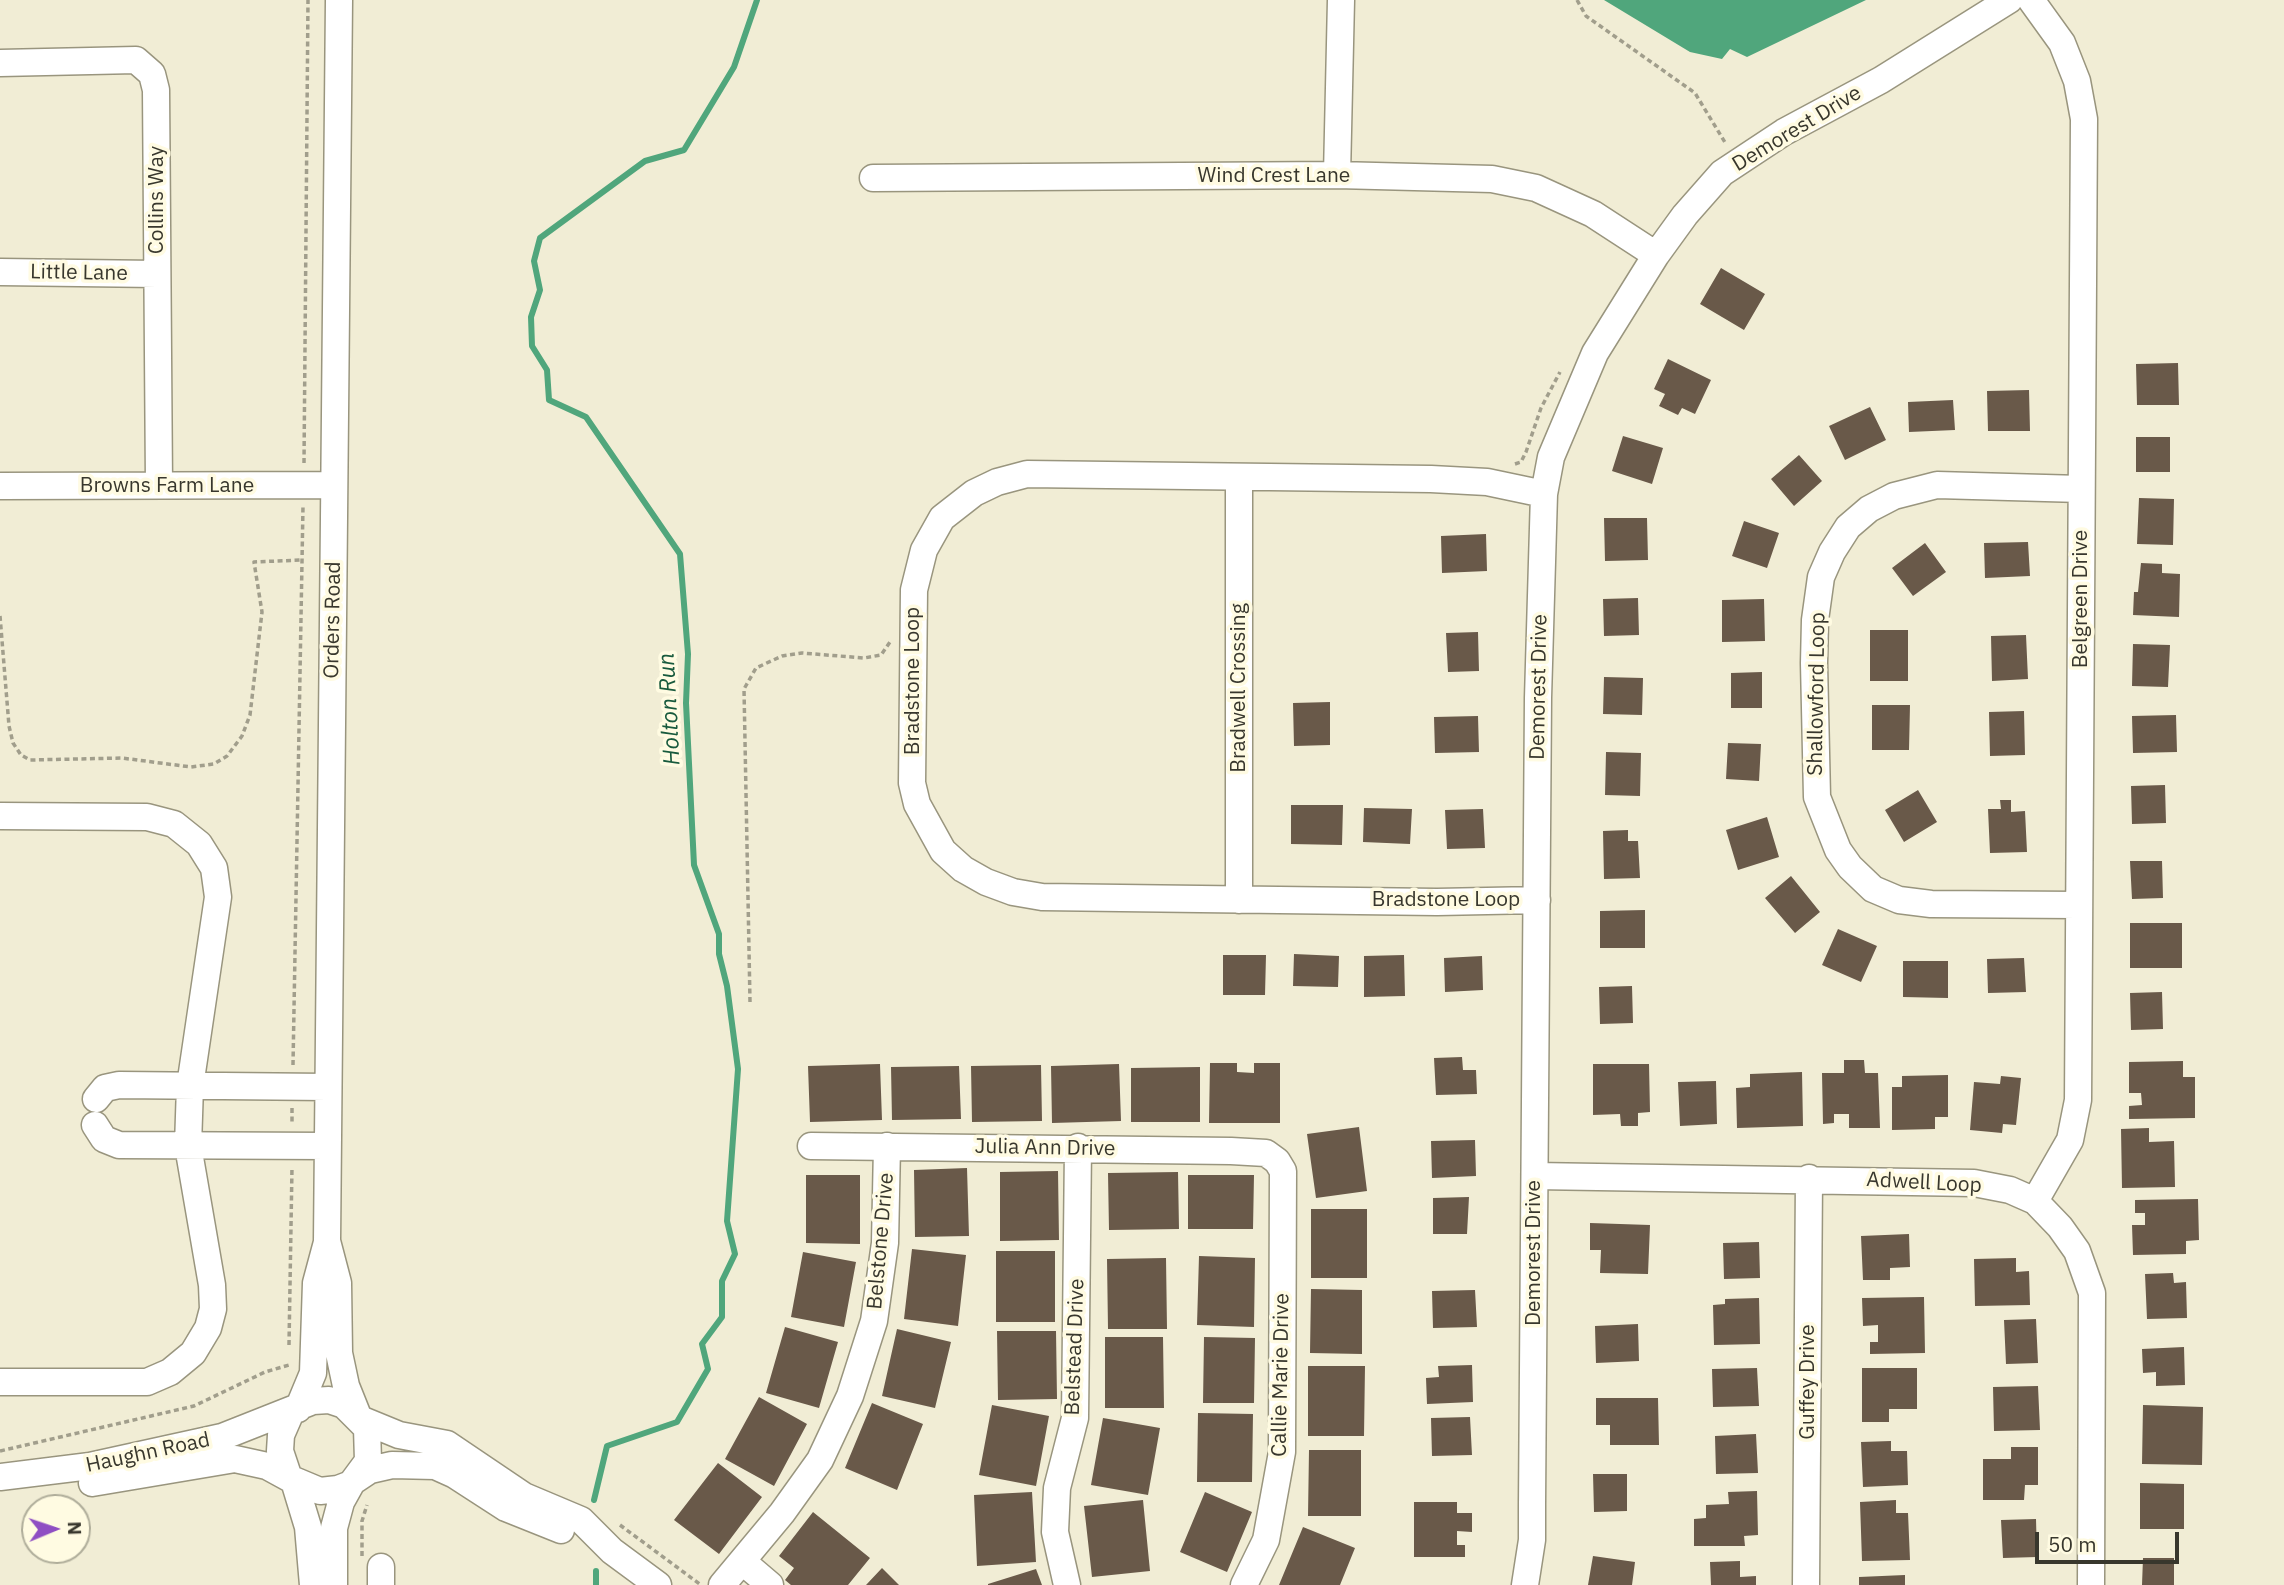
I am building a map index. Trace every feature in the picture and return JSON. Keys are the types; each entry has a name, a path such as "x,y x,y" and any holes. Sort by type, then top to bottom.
{"street":[{"name":"Orders Road","path":"295,1410 313,1373 316,1283 327,1241 340,0"},
{"path":"1337,175 1341,0"},
{"name":"Demorest Drive","path":"1525,1585 1532,1540 1538,698 1544,494 1551,457 1595,353 1656,255 1685,215 1722,173 1784,132 1881,80 2009,0"},
{"name":"Belgreen Drive","path":"2031,0 2062,43 2077,81 2084,119 2077,905 2078,1100 2070,1140 2035,1201"},
{"name":"Collins Way","path":"0,63 136,60 152,74 156,90 159,485"},
{"name":"Wind Crest Lane","path":"873,178 1337,175 1492,179 1536,188 1594,214 1656,255"},
{"name":"Little Lane","path":"0,272 157,274"},
{"name":"Bradstone Loop","path":"1537,900 1042,897 1013,892 963,869 943,851 917,804 912,783 914,590 931,534 956,505 997,482 1027,474 1487,482 1544,494"},
{"name":"Bradwell Crossing","path":"1239,477 1239,900"},
{"name":"Browns Farm Lane","path":"0,486 334,485"},
{"name":"Shallowford Loop","path":"2077,905 1931,904 1899,900 1873,889 1850,867 1838,850 1817,797 1814,663 1815,620 1821,577 1832,552 1848,527 1869,509 1894,496 1937,485 2081,489"},
{"path":"0,816 147,817 174,824 199,844 214,868 218,897 190,1086 188,1146 212,1285 213,1309 208,1328 192,1353 170,1372 147,1382 0,1382"},
{"path":"96,1099 105,1088 119,1085 327,1087"},
{"path":"96,1125 104,1139 118,1145 327,1146"},
{"name":"Julia Ann Drive","path":"811,1146 1079,1147 1266,1153 1277,1161"},
{"name":"Belstone Drive","path":"722,1585 743,1562 820,1460 850,1396 874,1321 885,1243 887,1146"},
{"name":"Belstead Drive","path":"1067,1585 1055,1532 1057,1488 1075,1418 1079,1147"},
{"name":"Callie Marie Drive","path":"1244,1585 1266,1540 1282,1452 1283,1171 1277,1161"},
{"name":"Adwell Loop","path":"1535,1177 1809,1178 1974,1182 2010,1190 2035,1201 2077,1251 2092,1293 2091,1585"},
{"name":"Guffey Drive","path":"1806,1585 1809,1178"},
{"name":"Orders Road","path":"327,1241 338,1283 339,1353 346,1386 359,1417"},
{"path":"313,1585 308,1527 280,1451 281,1435 295,1410 313,1401 329,1400 344,1405 359,1417 399,1435 447,1444 524,1496 581,1520 612,1551 658,1585"},
{"name":"Haughn Road","path":"0,1477 90,1466 222,1437 295,1410"},
{"path":"359,1417 367,1428 370,1445 360,1486"},
{"name":"Haughn Road","path":"0,1487 59,1487 234,1459 267,1466 292,1479"},
{"path":"334,1585 334,1528 341,1502 360,1486 370,1470 392,1465 435,1466 455,1475 506,1508 612,1551"},
{"path":"292,1479 320,1491 360,1486"},
{"path":"743,1562 770,1585"}],"path":[{"path":"1577,0 1586,16 1695,93 1726,144"},
{"path":"0,616 9,726 13,743 21,755 30,761 122,758 191,767 214,764 227,756 243,736 250,715 262,612 254,562 302,560"},
{"path":"0,1451 194,1406 265,1372 289,1365"},
{"path":"360,1486 366,1505 362,1521 375,1570"}],"shaded area":[{"path":"1604,0 1866,0 1747,57 1730,49 1722,59 1690,52"}],"building":[{"path":"1721,268 1765,294 1744,330 1700,304"},
{"path":"1668,359 1711,380 1695,414 1682,408 1678,415 1659,406 1665,394 1654,389"},
{"path":"2178,363 2179,405 2137,405 2136,364"},
{"path":"2029,390 2030,431 1988,431 1987,391"},
{"path":"1953,400 1955,430 1909,432 1908,402"},
{"path":"1870,407 1886,440 1845,460 1829,426"},
{"path":"1623,436 1663,448 1652,484 1612,471"},
{"path":"2136,437 2170,437 2170,472 2136,472"},
{"path":"1799,455 1822,481 1794,506 1771,479"},
{"path":"2139,498 2174,499 2173,545 2137,544"},
{"path":"1604,518 1647,518 1648,560 1605,561"},
{"path":"1744,521 1779,533 1767,568 1732,556"},
{"path":"1486,534 1487,571 1442,573 1441,536"},
{"path":"2028,542 2030,576 1985,578 1984,543"},
{"path":"1925,543 1946,572 1913,596 1892,568"},
{"path":"2141,563 2162,564 2162,573 2180,574 2179,617 2133,615 2134,592 2138,592"},
{"path":"1638,598 1639,635 1604,636 1603,599"},
{"path":"1764,599 1765,641 1722,642 1722,600"},
{"path":"1870,630 1908,630 1908,681 1870,681"},
{"path":"1478,632 1479,671 1448,672 1446,633"},
{"path":"2026,635 2028,679 1992,681 1991,636"},
{"path":"2133,644 2170,645 2168,687 2132,686"},
{"path":"1762,672 1762,708 1731,708 1731,673"},
{"path":"1604,677 1643,678 1642,715 1603,714"},
{"path":"1330,702 1330,745 1294,746 1293,703"},
{"path":"1872,705 1910,705 1909,750 1872,750"},
{"path":"2024,711 2025,755 1990,756 1989,712"},
{"path":"2176,715 2177,752 2133,753 2132,716"},
{"path":"1478,716 1479,752 1435,753 1434,717"},
{"path":"1728,743 1761,744 1759,781 1726,779"},
{"path":"1606,752 1641,753 1640,796 1605,795"},
{"path":"2165,785 2166,823 2132,824 2131,786"},
{"path":"1918,790 1937,822 1904,842 1885,810"},
{"path":"2000,800 2011,800 2011,812 2025,811 2027,852 1990,853 1988,809 2001,809"},
{"path":"1291,805 1343,805 1342,845 1291,844"},
{"path":"1364,808 1412,809 1410,844 1363,842"},
{"path":"1483,809 1485,848 1447,849 1445,810"},
{"path":"1767,817 1779,857 1738,870 1726,830"},
{"path":"1628,830 1628,841 1638,841 1640,878 1604,879 1603,831"},
{"path":"2130,861 2162,861 2163,898 2132,899"},
{"path":"1791,876 1820,912 1795,933 1765,898"},
{"path":"1645,910 1645,948 1600,948 1600,911"},
{"path":"2130,923 2182,923 2182,968 2130,968"},
{"path":"1838,929 1877,946 1861,982 1822,965"},
{"path":"1294,954 1339,956 1338,987 1293,986"},
{"path":"1223,955 1266,955 1265,995 1223,995"},
{"path":"1404,955 1405,996 1364,997 1364,956"},
{"path":"1482,956 1483,990 1445,992 1444,958"},
{"path":"2024,958 2026,992 1988,993 1987,959"},
{"path":"1903,961 1948,961 1948,998 1903,997"},
{"path":"1632,986 1633,1023 1600,1024 1599,987"},
{"path":"2162,992 2163,1029 2131,1030 2130,993"},
{"path":"1462,1057 1463,1070 1476,1070 1477,1094 1436,1095 1434,1058"},
{"path":"1844,1060 1864,1060 1865,1073 1878,1073 1880,1128 1849,1128 1849,1114 1834,1114 1834,1123 1823,1124 1822,1073 1844,1073"},
{"path":"2183,1061 2183,1077 2195,1077 2195,1118 2129,1119 2129,1106 2142,1105 2141,1093 2129,1093 2129,1062"},
{"path":"1210,1063 1237,1063 1237,1072 1254,1073 1254,1063 1280,1063 1280,1123 1209,1123"},
{"path":"880,1064 882,1120 810,1122 808,1066"},
{"path":"1119,1064 1121,1121 1052,1123 1051,1066"},
{"path":"1593,1064 1649,1064 1650,1112 1638,1113 1638,1126 1621,1126 1620,1114 1593,1115"},
{"path":"1041,1065 1042,1121 972,1122 971,1066"},
{"path":"959,1066 961,1119 892,1120 891,1067"},
{"path":"1200,1067 1200,1122 1131,1122 1131,1068"},
{"path":"1802,1072 1803,1126 1737,1128 1736,1088 1750,1087 1750,1074"},
{"path":"1948,1075 1948,1117 1935,1117 1935,1129 1892,1130 1892,1087 1902,1087 1902,1076"},
{"path":"2001,1076 2021,1078 2016,1125 2003,1124 2002,1133 1970,1130 1974,1082 2000,1084"},
{"path":"1716,1081 1717,1124 1680,1126 1678,1082"},
{"path":"1359,1127 1367,1191 1316,1198 1307,1134"},
{"path":"2149,1128 2149,1142 2174,1141 2175,1187 2122,1188 2121,1129"},
{"path":"1475,1140 1476,1176 1432,1178 1431,1141"},
{"path":"967,1168 969,1236 915,1237 914,1170"},
{"path":"1058,1171 1059,1240 1000,1241 1000,1172"},
{"path":"1178,1172 1179,1229 1109,1230 1108,1173"},
{"path":"806,1175 860,1175 860,1244 806,1243"},
{"path":"1188,1175 1254,1175 1253,1229 1188,1229"},
{"path":"1469,1197 1467,1234 1433,1234 1433,1198"},
{"path":"2198,1199 2199,1240 2186,1241 2186,1254 2133,1255 2132,1225 2145,1225 2145,1213 2135,1213 2135,1200"},
{"path":"1311,1209 1367,1209 1367,1278 1311,1278"},
{"path":"1590,1223 1650,1225 1648,1274 1600,1273 1601,1250 1590,1250"},
{"path":"1909,1234 1910,1267 1890,1268 1890,1280 1863,1280 1861,1236"},
{"path":"1759,1242 1760,1278 1724,1279 1723,1243"},
{"path":"912,1249 966,1255 958,1326 904,1319"},
{"path":"996,1251 1055,1251 1055,1322 996,1322"},
{"path":"803,1252 856,1262 844,1327 791,1317"},
{"path":"1199,1256 1255,1258 1254,1327 1197,1325"},
{"path":"1166,1258 1167,1329 1108,1329 1107,1259"},
{"path":"2016,1258 2016,1272 2029,1271 2030,1305 1975,1306 1974,1259"},
{"path":"2173,1273 2174,1283 2186,1282 2187,1318 2147,1319 2145,1274"},
{"path":"1311,1289 1362,1290 1362,1354 1310,1353"},
{"path":"1475,1290 1477,1327 1433,1328 1432,1291"},
{"path":"1924,1297 1925,1353 1870,1354 1870,1342 1878,1342 1878,1325 1863,1326 1862,1298"},
{"path":"1759,1298 1760,1344 1714,1345 1713,1305 1725,1304 1725,1299"},
{"path":"2036,1319 2038,1363 2006,1364 2004,1320"},
{"path":"1638,1324 1639,1361 1596,1363 1595,1326"},
{"path":"785,1327 838,1342 819,1408 766,1393"},
{"path":"897,1329 951,1342 935,1408 882,1396"},
{"path":"997,1331 1056,1331 1057,1399 998,1400"},
{"path":"1105,1337 1163,1337 1164,1408 1105,1408"},
{"path":"1204,1337 1255,1338 1254,1403 1203,1403"},
{"path":"2184,1347 2185,1385 2156,1386 2156,1372 2143,1373 2142,1349"},
{"path":"1472,1365 1473,1402 1427,1404 1426,1378 1439,1377 1438,1366"},
{"path":"1308,1366 1365,1366 1364,1436 1308,1436"},
{"path":"1757,1368 1759,1406 1713,1407 1712,1369"},
{"path":"1862,1368 1917,1368 1917,1409 1889,1409 1889,1422 1862,1422"},
{"path":"2038,1386 2040,1430 1994,1431 1993,1387"},
{"path":"759,1397 807,1424 774,1486 725,1459"},
{"path":"1596,1398 1658,1398 1659,1445 1610,1445 1610,1425 1596,1425"},
{"path":"872,1403 923,1424 897,1490 845,1468"},
{"path":"992,1405 1049,1416 1036,1486 979,1475"},
{"path":"2143,1405 2203,1407 2202,1465 2142,1464"},
{"path":"1198,1413 1253,1414 1252,1482 1197,1482"},
{"path":"1470,1417 1472,1455 1432,1456 1431,1418"},
{"path":"1103,1418 1160,1428 1148,1495 1091,1485"},
{"path":"1756,1434 1758,1473 1716,1474 1715,1436"},
{"path":"1891,1441 1891,1451 1907,1451 1908,1485 1863,1487 1861,1442"},
{"path":"2011,1447 2038,1447 2038,1485 2025,1485 2024,1500 1983,1500 1983,1459 2011,1459"},
{"path":"1309,1450 1361,1450 1361,1516 1308,1516"},
{"path":"718,1463 762,1497 719,1554 674,1520"},
{"path":"1593,1474 1627,1474 1627,1511 1594,1512"},
{"path":"2140,1483 2184,1484 2184,1529 2140,1529"},
{"path":"1757,1491 1758,1535 1744,1536 1745,1546 1694,1546 1694,1519 1706,1518 1706,1505 1729,1504 1728,1492"},
{"path":"1032,1492 1036,1562 977,1566 974,1495"},
{"path":"1205,1492 1252,1512 1227,1572 1180,1552"},
{"path":"1143,1500 1150,1571 1092,1577 1084,1506"},
{"path":"1896,1500 1896,1513 1908,1513 1910,1560 1862,1561 1860,1502"},
{"path":"1414,1502 1457,1502 1457,1513 1472,1513 1472,1532 1457,1531 1457,1545 1465,1545 1465,1557 1414,1557"},
{"path":"813,1512 870,1558 848,1585 791,1585 785,1580 794,1568 779,1556"},
{"path":"2036,1519 2037,1557 2003,1558 2001,1520"},
{"path":"1303,1527 1355,1548 1340,1585 1279,1585"},
{"path":"1593,1556 1635,1562 1632,1585 1588,1585"},
{"path":"2143,1558 2174,1558 2174,1585 2142,1585"},
{"path":"1740,1561 1740,1577 1756,1576 1756,1585 1711,1585 1710,1562"},
{"path":"882,1568 899,1585 866,1585"},
{"path":"1036,1569 1042,1585 988,1585 988,1584"},
{"path":"1905,1575 1905,1585 1859,1585 1859,1577"}],"waterway":[{"name":"Holton Run","path":"594,1500 607,1446 677,1422 708,1369 702,1344 722,1317 722,1281 735,1254 727,1221 738,1069 727,986 719,954 719,934 694,865 686,703 688,654 680,554 586,417 549,400 547,370 532,346 531,317 540,290 534,261 540,238 645,161 684,150 734,67 757,0"},
{"name":"Holton Run","path":"596,1571 596,1585"}]}
